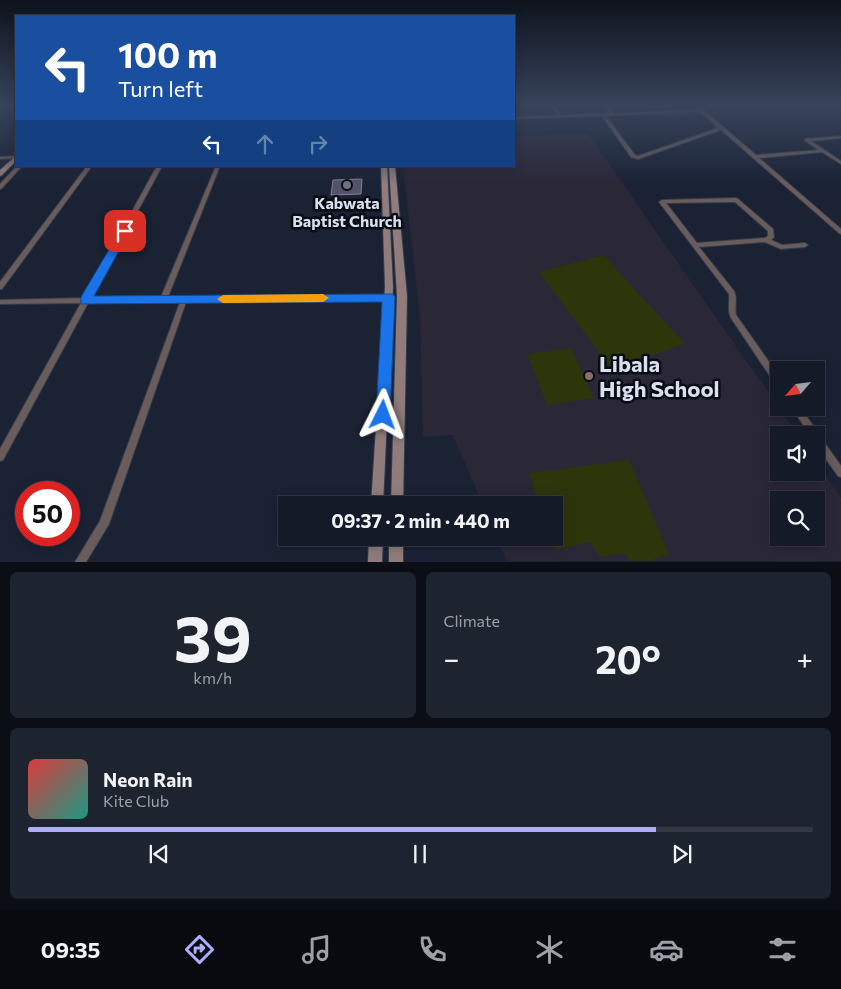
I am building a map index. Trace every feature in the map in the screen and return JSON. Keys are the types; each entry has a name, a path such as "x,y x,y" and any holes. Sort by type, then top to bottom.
{"main road":[{"path":"0,166 14,157"},
{"path":"0,174 14,157"},
{"path":"378,496 389,297 384,167"},
{"path":"392,167 402,296 397,496"},
{"path":"375,562 376,546"},
{"path":"396,546 396,562"}],"street":[{"path":"616,132 633,156 638,158 709,132"},
{"path":"726,132 841,232"},
{"path":"841,137 807,140 841,163"},
{"path":"754,157 822,151"},
{"path":"0,158 14,157"},
{"path":"0,187 19,167"},
{"path":"0,288 89,167"},
{"path":"0,456 159,167"},
{"path":"164,300 218,167"},
{"path":"696,245 766,240 771,237 771,230 736,200 662,202 732,293 734,300 731,310 732,316 770,370"},
{"path":"766,240 781,247 805,245"},
{"path":"0,302 389,297"},
{"path":"80,562 104,524 184,299"},
{"path":"825,450 841,473"}],"shaded area":[{"name":"Libala High School","path":"588,134 770,395 770,416 785,416 792,426 770,426 770,481 825,481 825,475 841,498 841,561 507,561 500,546 563,546 563,496 479,496 453,435 423,437 420,318 403,167 515,167 515,136"}],"green space":[{"path":"603,255 685,344 611,368 539,272"},
{"path":"571,348 594,398 547,405 527,354"},
{"path":"629,460 669,554 649,561 631,561 624,553 600,557 590,542 555,550 553,546 563,546 563,496 536,496 529,473"}],"building":[{"name":"Kabwata Baptist Church","path":"362,179 361,194 331,195 333,180"}],"slow traffic":[{"path":"223,299 323,298"}],"place":[{"name":"Kabwata Baptist Church","path":"347,185"},
{"name":"Libala High School","path":"589,376"}],"route":[{"path":"125,231 86,300 389,297 383,415"}]}
